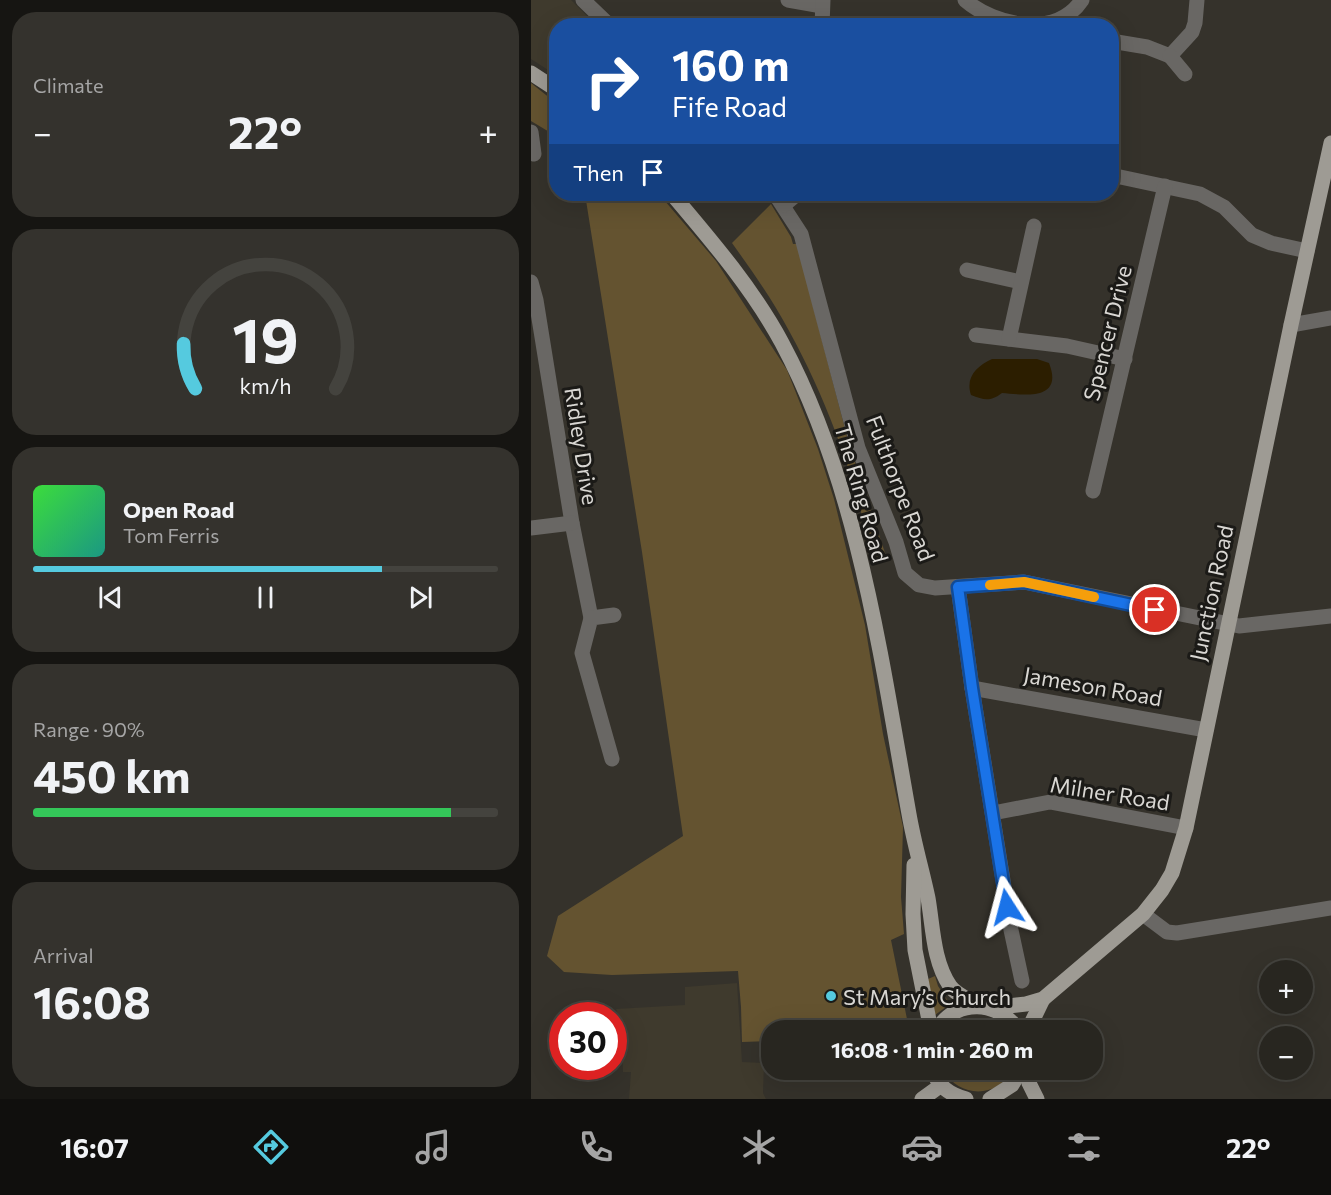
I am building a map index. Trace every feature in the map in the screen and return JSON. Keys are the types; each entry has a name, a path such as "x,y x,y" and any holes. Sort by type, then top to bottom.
{"main road":[{"path":"531,73 549,85"},
{"name":"Junction Road","path":"1033,1020 1043,999 1143,914 1172,873 1186,828 1307,251 1327,179 1331,143"},
{"name":"The Ring Road","path":"678,201 715,246 781,341 807,394 828,448 848,512 864,579 942,971 951,988 1006,1016 1009,1020"},
{"name":"The Ring Road","path":"915,844 912,914 915,950 929,1020"},
{"name":"Junction Road","path":"946,1020 962,1008 1026,1004 1043,999"},
{"path":"937,1080 940,1086 953,1095 966,1099"},
{"path":"990,1099 1012,1085 1015,1080"},
{"path":"1029,1080 1037,1099"},
{"path":"922,1099 940,1086"}],"street":[{"path":"583,0 602,18"},
{"path":"788,0 822,3"},
{"path":"965,0 978,11 998,18"},
{"path":"1074,18 1082,0"},
{"path":"1170,57 1192,32 1197,0"},
{"path":"1119,42 1147,47 1170,57 1185,75"},
{"path":"531,132 537,153"},
{"path":"1119,177 1200,194 1224,207 1247,231 1262,240 1307,251"},
{"name":"Spencer Drive","path":"1093,491 1165,186"},
{"name":"Fulthorpe Road","path":"781,201 801,234 858,448 906,573 919,585 935,588 1024,582 1239,626 1331,616"},
{"path":"1009,339 1034,226"},
{"path":"967,270 1021,282"},
{"name":"Ridley Drive","path":"531,282 536,300 572,523 591,618 582,653 612,759"},
{"path":"1291,325 1331,318"},
{"path":"976,335 1076,347 1125,358"},
{"path":"531,528 572,523"},
{"path":"958,587 1011,930 1022,981"},
{"path":"591,618 614,615"},
{"name":"Jameson Road","path":"972,688 1206,730"},
{"name":"Milner Road","path":"993,813 1050,802 1186,828"},
{"path":"1143,914 1167,932 1177,933 1331,908"}],"shaded area":[{"path":"531,0 571,0 589,18 549,18 549,71 531,59"},
{"path":"531,83 549,97 549,132 531,121"},
{"path":"586,201 665,201 716,261 787,370 818,449 834,499 865,625 883,734 903,827 901,897 904,934 891,940 907,1020 761,1020 761,1041 742,1042 738,971 612,975 564,972 547,956 558,916 683,836 642,552"},
{"path":"771,204 793,244 797,244 849,444 886,556 872,560 846,462 822,399 793,337 732,243"},
{"path":"992,359 1037,359 1049,363 1052,375 1051,384 1047,390 1039,393 1002,393 987,399 971,395 971,378 977,369"},
{"path":"935,976 938,986 950,1004 935,1015 928,979"},
{"path":"737,983 742,1062 761,1063 761,1080 763,1080 763,1093 766,1099 629,1099 631,1072 627,1072 627,1008 685,1005 685,987"},
{"path":"981,1018 989,1020 966,1020"},
{"path":"951,1080 1004,1080 988,1090 968,1090"}],"slow traffic":[{"path":"990,585 1024,582 1094,597"}],"place":[{"name":"St Mary’s Church","path":"831,996"}],"route":[{"path":"1007,907 958,587 1024,582 1155,610"}]}
